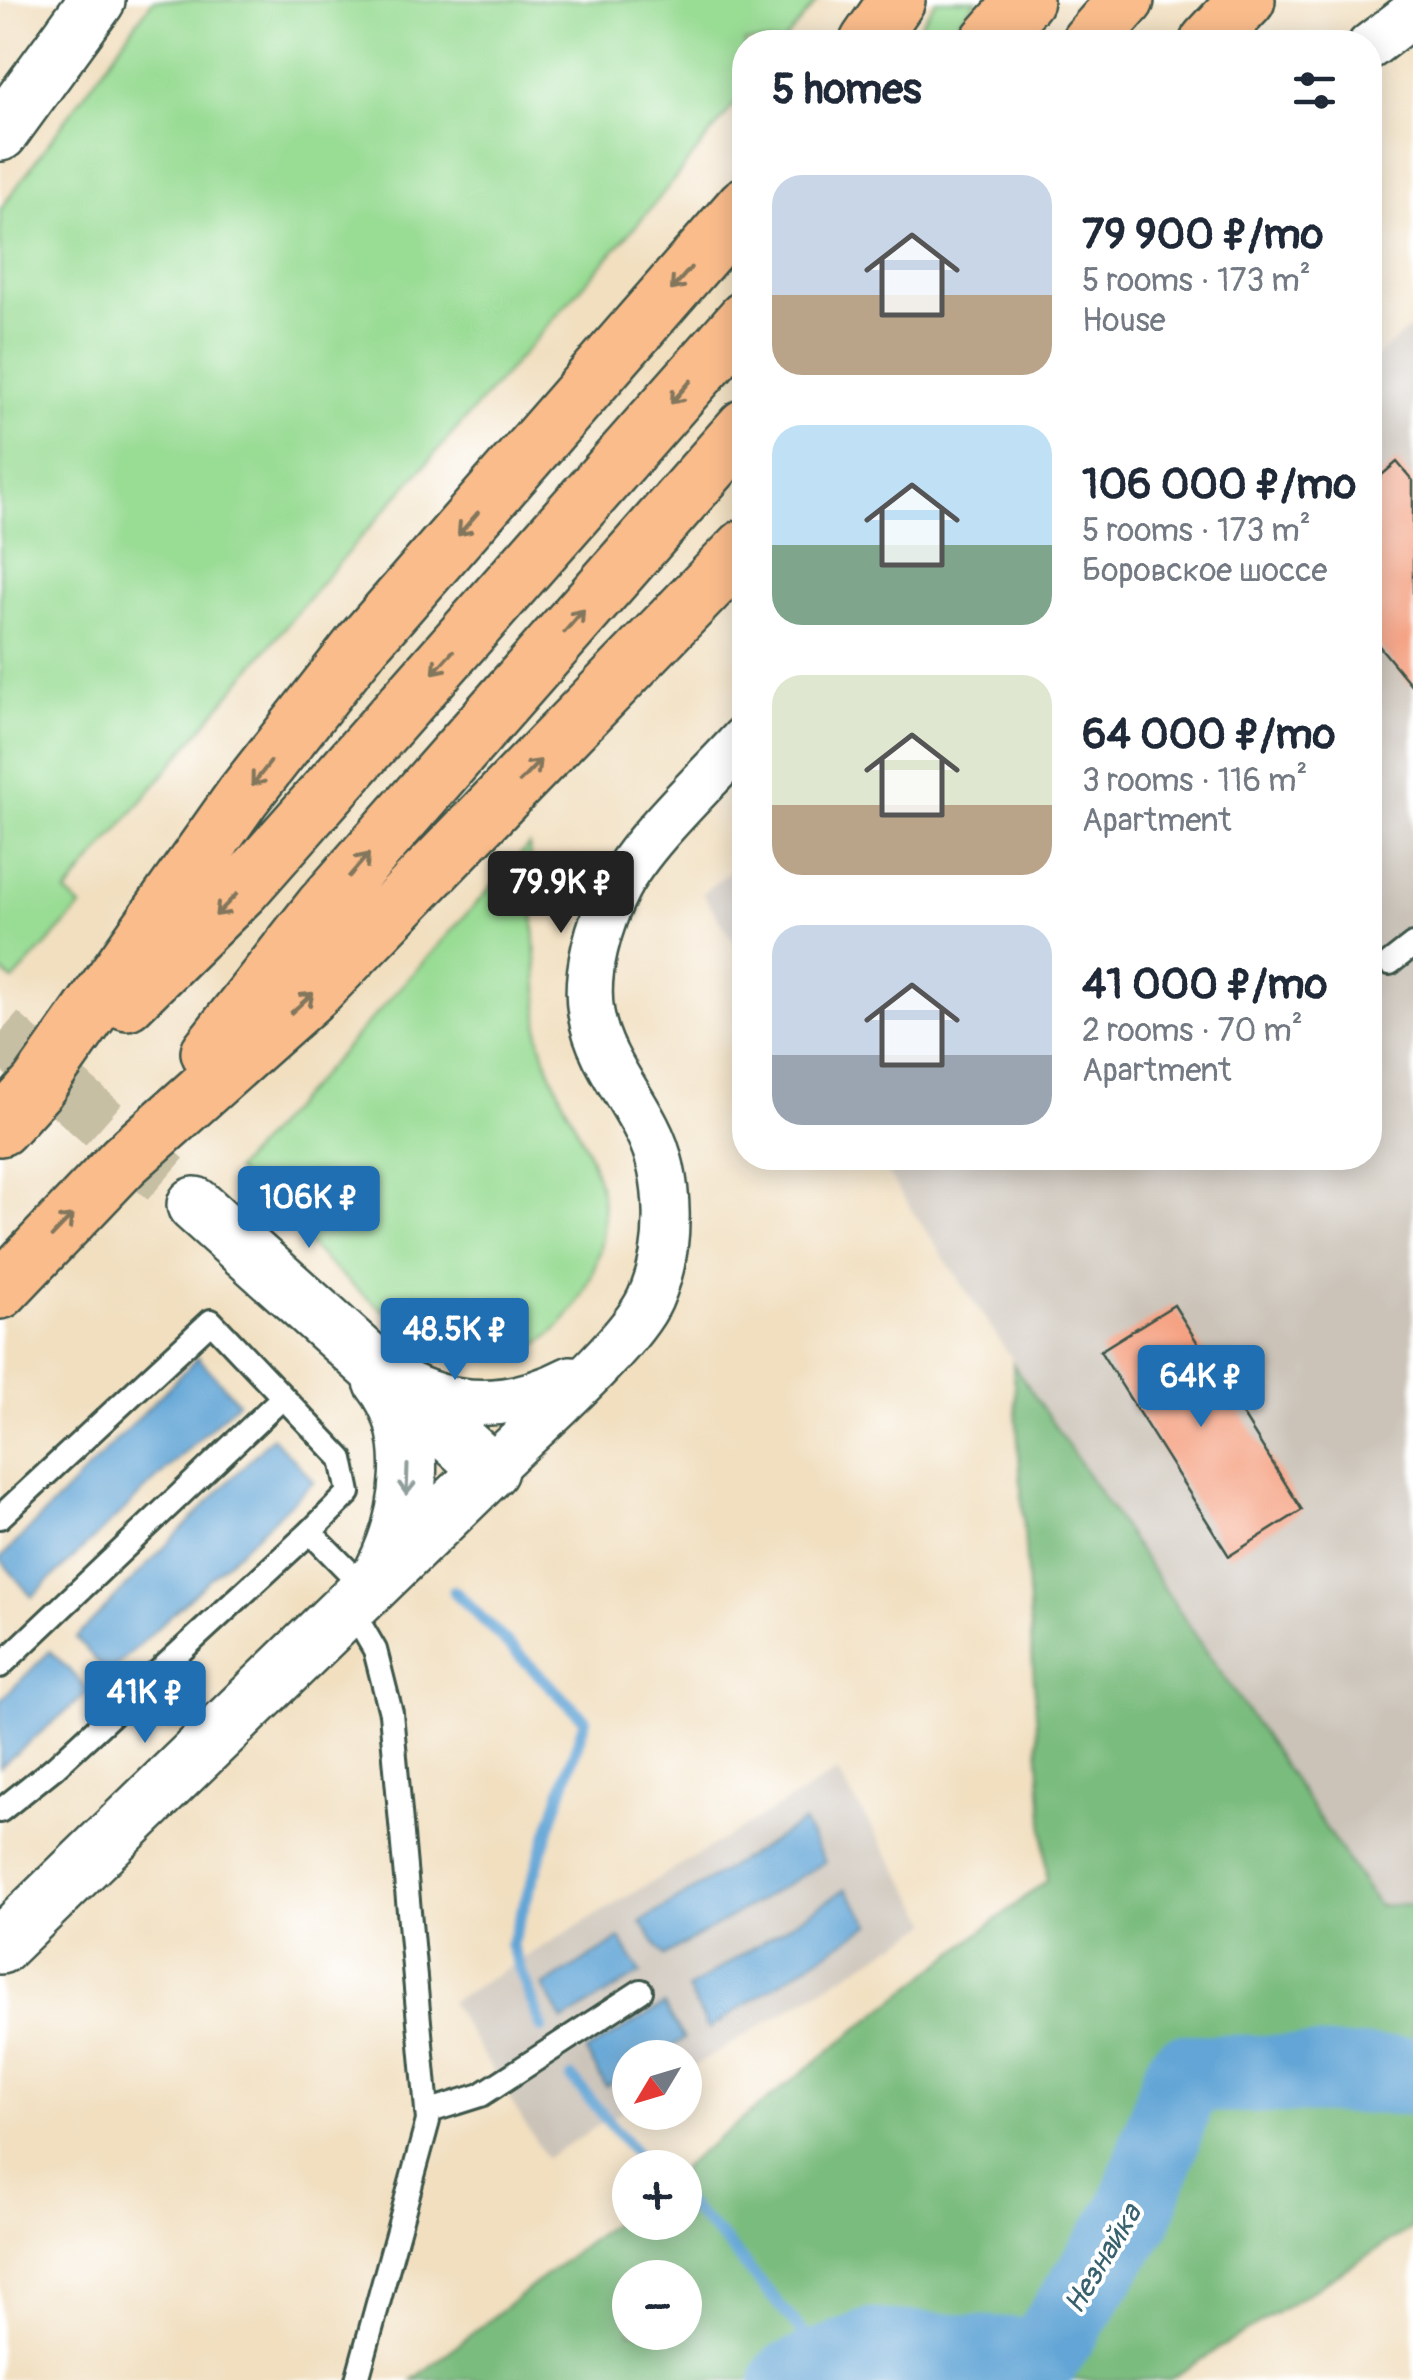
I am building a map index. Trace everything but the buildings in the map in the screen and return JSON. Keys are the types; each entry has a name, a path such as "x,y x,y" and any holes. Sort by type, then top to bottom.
{"main road":[{"path":"876,30 897,0"},
{"path":"999,30 1026,0"},
{"path":"1100,30 1126,0"},
{"path":"1219,30 1247,0"},
{"path":"38,1086 243,796 363,644 732,220"},
{"path":"0,1128 38,1086 226,907 732,334"},
{"path":"124,1161 323,907 732,442"},
{"path":"0,1291 124,1161 316,990 732,560"}],"street":[{"path":"0,133 97,0"},
{"path":"1382,37 1413,14"},
{"path":"0,1946 490,1470 628,1331 651,1297 664,1236 662,1169 648,1130 596,1032 591,1013 591,969 617,887 732,753"},
{"path":"195,1205 490,1470"},
{"path":"365,1359 431,1394 477,1403 529,1398 591,1368"},
{"path":"365,1359 395,1401 408,1468 402,1516 366,1592"}],"lane":[{"path":"1390,963 1413,945"},
{"path":"0,1517 211,1321 342,1458 349,1493 55,1767 0,1811"},
{"path":"0,1666 283,1397"},
{"path":"310,1532 366,1592 367,1630 389,1696 427,2112 412,2188 356,2380"},
{"path":"427,2112 480,2095 641,1991"}],"shaded area":[{"path":"1413,325 1413,1904 1379,1906 885,1170 1382,1170 1382,352"},
{"path":"732,870 732,938 702,893"},
{"path":"837,1772 931,1923 702,2062 702,2040 612,2040 612,2117 546,2158 450,2002"}],"green space":[{"path":"153,0 818,0 794,30 732,30 732,107 647,213 327,576 66,893 81,907 13,981 0,970 0,210"},
{"path":"936,0 977,0 950,30 917,30"},
{"path":"529,845 539,1035 552,1076 597,1177 603,1230 591,1277 566,1319 526,1350 483,1356 436,1343 390,1315 345,1279 235,1170"},
{"path":"1013,1364 1378,1906 1413,1904 1413,2227 1169,2380 413,2380 612,2223 612,2240 702,2240 702,2151 1047,1880"}],"water":[{"path":"198,1357 238,1402 32,1597 0,1559"},
{"path":"272,1437 314,1481 108,1674 76,1638"},
{"path":"50,1651 90,1691 0,1767 0,1701"},
{"path":"803,1822 825,1862 664,1956 641,1922"},
{"path":"846,1889 871,1924 708,2029 688,1989"},
{"path":"620,1939 641,1973 563,2021 543,1986"},
{"path":"664,2005 684,2039 612,2040 612,2083 606,2087 586,2052"}],"waterway":[{"path":"454,1591 585,1720 511,1945 542,2028"},
{"name":"Незнайка","path":"790,2380 872,2348 1041,2358 1135,2214 1183,2073 1413,2076"},
{"path":"572,2078 633,2150"},
{"path":"702,2219 830,2365"}],"tunnel":[{"path":"0,1033 195,1205"}]}
